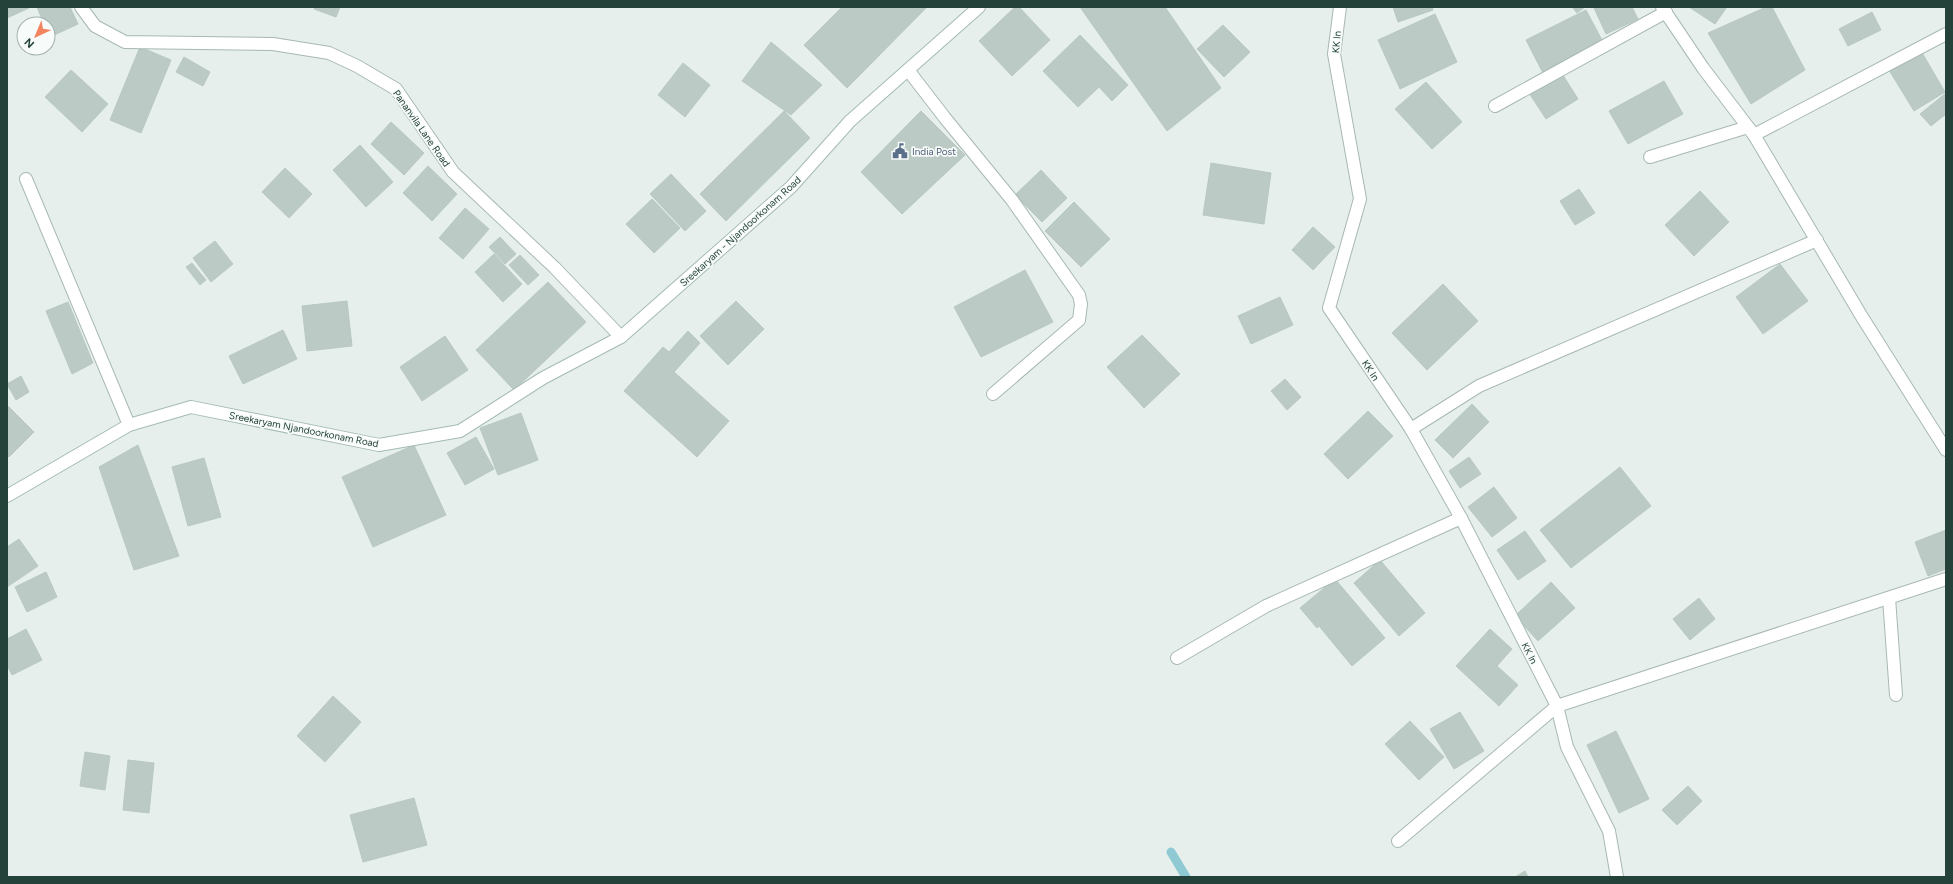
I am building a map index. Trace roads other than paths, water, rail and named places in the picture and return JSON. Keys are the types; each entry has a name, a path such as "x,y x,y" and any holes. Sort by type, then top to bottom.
{"street":[{"name":"Pananvila Lane Road","path":"81,7 95,26 125,42 273,44 329,53 357,66 396,89 453,172 555,268 621,337"},
{"name":"Sreekaryam - Njandoorkonam Road","path":"621,337 791,187 850,121 979,7"},
{"name":"KK ln","path":"1340,7 1334,54 1360,199 1329,308 1411,428 1461,518 1557,706 1567,747 1609,830 1617,877"},
{"path":"1495,106 1664,10 1703,68 1751,131 1862,317 1946,450"},
{"path":"1650,157 1751,131 1946,34"},
{"path":"908,70 944,118 1012,200 1079,295 1081,304 1079,320 993,394"},
{"path":"26,179 129,425"},
{"path":"1411,428 1479,386 1700,292 1817,240"},
{"name":"Sreekaryam Njandoorkonam Road","path":"7,496 129,425 191,407 379,444 460,431 543,378 621,337"},
{"path":"1177,658 1266,606 1461,518"},
{"path":"1398,841 1557,706 1946,579"},
{"path":"1889,598 1896,696"}],"waterway":[{"path":"1171,852 1186,877"}],"place":[{"name":"India Post","path":"900,151"}]}
